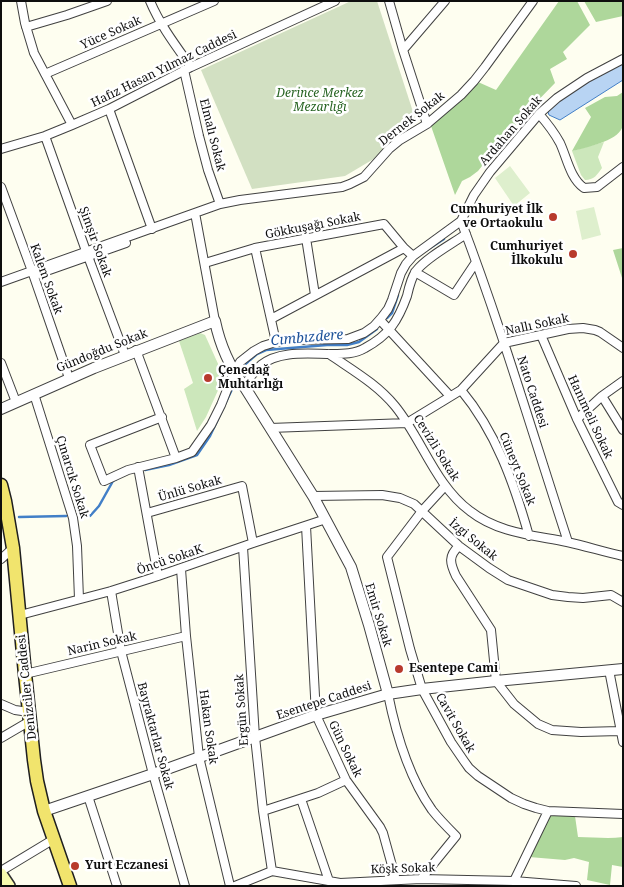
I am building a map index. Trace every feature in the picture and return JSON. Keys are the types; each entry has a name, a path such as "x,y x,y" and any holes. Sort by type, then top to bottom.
{"main road":[{"name":"Denizciler Caddesi","path":"1,485 3,503 14,548 35,767 44,811 70,886"},
{"path":"1,873 9,886"}],"street":[{"path":"20,1 34,52 72,125"},
{"path":"26,27 107,1"},
{"path":"150,1 188,69"},
{"name":"Yüce Sokak","path":"45,74 214,1"},
{"name":"Hafız Hasan Yılmaz Caddesi","path":"1,149 45,136 109,109 188,69 298,22 334,1"},
{"path":"389,1 427,124"},
{"path":"403,50 445,1"},
{"name":"Dernek Sokak","path":"1,282 33,273 196,216 220,204 333,188 364,178 389,149 427,124 474,81 533,1"},
{"name":"Ardahan Sokak","path":"461,221 474,195 490,172 539,114 557,98 587,78 623,59"},
{"name":"Elmalı Sokak","path":"188,69 199,136 220,204"},
{"path":"109,109 152,229"},
{"path":"539,114 554,132 574,177 584,188 597,187 623,167"},
{"name":"Şimşir Sokak","path":"45,136 125,355"},
{"name":"Kalem Sokak","path":"1,187 69,378"},
{"name":"Dernek Sokak","path":"87,254 152,229 224,208 240,200"},
{"path":"196,216 215,321"},
{"path":"162,417 90,445 104,481 119,473 188,455 192,452 211,425 240,362 263,346 290,340 348,339 364,333 380,320 388,309 401,273 413,256 461,221"},
{"name":"Nato Caddesi","path":"461,221 504,343 568,542"},
{"name":"Gökkuşağı Sokak","path":"204,262 255,248 384,224 413,256"},
{"path":"244,386 261,366 278,356 353,353 377,341 396,323 415,272 423,264 466,234"},
{"path":"306,238 315,295"},
{"path":"255,248 276,342"},
{"path":"271,319 404,248"},
{"path":"415,272 454,296 476,262"},
{"name":"Dernek Sokak","path":"1,287 33,273"},
{"path":"380,320 450,396"},
{"name":"Gündoğdu Sokak","path":"1,409 136,350 215,321"},
{"name":"Emir Sokak","path":"215,321 220,343 234,372 313,496 351,567 369,625 400,743 416,783 434,812 456,836 421,879"},
{"name":"Nallı Sokak","path":"270,428 407,422 461,390 504,343 575,328 600,332 623,348"},
{"name":"Hanımeli Sokak","path":"541,335 577,418 618,502 623,505"},
{"path":"136,350 176,458"},
{"name":"Cevizli Sokak","path":"329,354 380,390 395,406 407,422 445,486 470,512 514,533 568,542 623,556"},
{"path":"1,362 16,402"},
{"path":"577,418 623,381"},
{"name":"Cüneyt Sokak","path":"461,390 481,417 500,452 529,536"},
{"name":"Çınarcık Sokak","path":"34,394 73,518 76,538 79,599"},
{"path":"602,396 623,430"},
{"name":"Ünlü Sokak","path":"138,467 158,576"},
{"name":"Ünlü Sokak","path":"147,513 242,486 253,543"},
{"path":"422,511 445,486"},
{"name":"İzgi Sokak","path":"313,496 382,495 407,501 422,511 459,546 508,580 552,595 583,598 611,595 623,602"},
{"name":"Cavit Sokak","path":"422,511 387,557 410,649 422,688 451,742 464,761 478,776 511,798 524,804 548,811 623,814"},
{"name":"Öncü SokaK","path":"20,616 111,591 181,569 326,519"},
{"name":"Gün Sokak","path":"306,526 316,716 346,780 380,827 396,880"},
{"path":"459,546 451,555 451,562 456,576 491,630 496,680 514,704 544,728 561,732 620,731"},
{"name":"Ergün Sokak","path":"243,547 255,737 272,871"},
{"path":"1,559 14,548"},
{"name":"Hakan Sokak","path":"181,569 199,757 230,886"},
{"name":"Bayraktarlar Sokak","path":"111,591 121,651 185,886"},
{"name":"Narin Sokak","path":"25,674 186,636"},
{"name":"Esentepe Caddesi","path":"44,811 316,716 388,694 422,688 496,680 623,669"},
{"path":"609,670 620,715 620,731 623,742"},
{"path":"1,704 29,716 1,738"},
{"path":"263,811 329,789 346,780"},
{"path":"88,796 118,886"},
{"path":"301,799 329,881"},
{"path":"514,881 548,811"},
{"path":"1,873 54,839"},
{"path":"235,886 272,871"},
{"name":"Köşk Sokak","path":"272,871 340,883 365,884 421,879 462,883 514,881 576,886"}],"green space":[{"name":"Derince Merkez Mezarlığı","path":"351,1 377,1 416,121 377,157 345,176 252,189 201,70"},
{"path":"559,1 577,1 590,25 563,52 567,59 550,69 555,83 520,119 478,171 462,181 455,195 431,126 478,82 496,90"},
{"path":"584,1 623,1 623,16 596,22"},
{"path":"623,92 623,125 619,133 600,143 572,151 591,117 585,108 605,97 617,96"},
{"path":"604,142 598,157 602,168 593,178 585,180 581,175 572,151"},
{"path":"510,166 530,193 514,206 495,178"},
{"path":"594,207 601,235 582,240 576,211"},
{"path":"623,248 623,281 613,250"},
{"path":"200,333 205,335 224,377 206,417 197,431 184,389 193,383 179,341"},
{"path":"551,814 575,816 578,837 623,837 623,867 612,865 610,885 587,880 589,862 574,858 565,860 529,857"}],"water":[{"path":"623,59 623,80 560,120 549,115 546,106"}],"waterway":[{"name":"Cımbızdere","path":"427,250 444,239"},
{"name":"Cımbızdere","path":"387,318 392,313 398,295"},
{"name":"Cımbızdere","path":"241,370 257,354 266,350 347,345 359,342 377,329"},
{"name":"Cımbızdere","path":"145,470 169,465 197,455 210,436 234,385"},
{"name":"Cımbızdere","path":"80,516 90,516 99,506 113,481 117,479"},
{"name":"Cımbızdere","path":"19,517 66,516"}],"place":[{"name":"Cumhuriyet İlk ve Ortaokulu","path":"553,217"},
{"name":"Cumhuriyet İlkokulu","path":"573,254"},
{"name":"Çenedağ Muhtarlığı","path":"208,378"},
{"name":"Esentepe Cami","path":"399,669"},
{"name":"Yurt Eczanesi","path":"75,866"}]}
